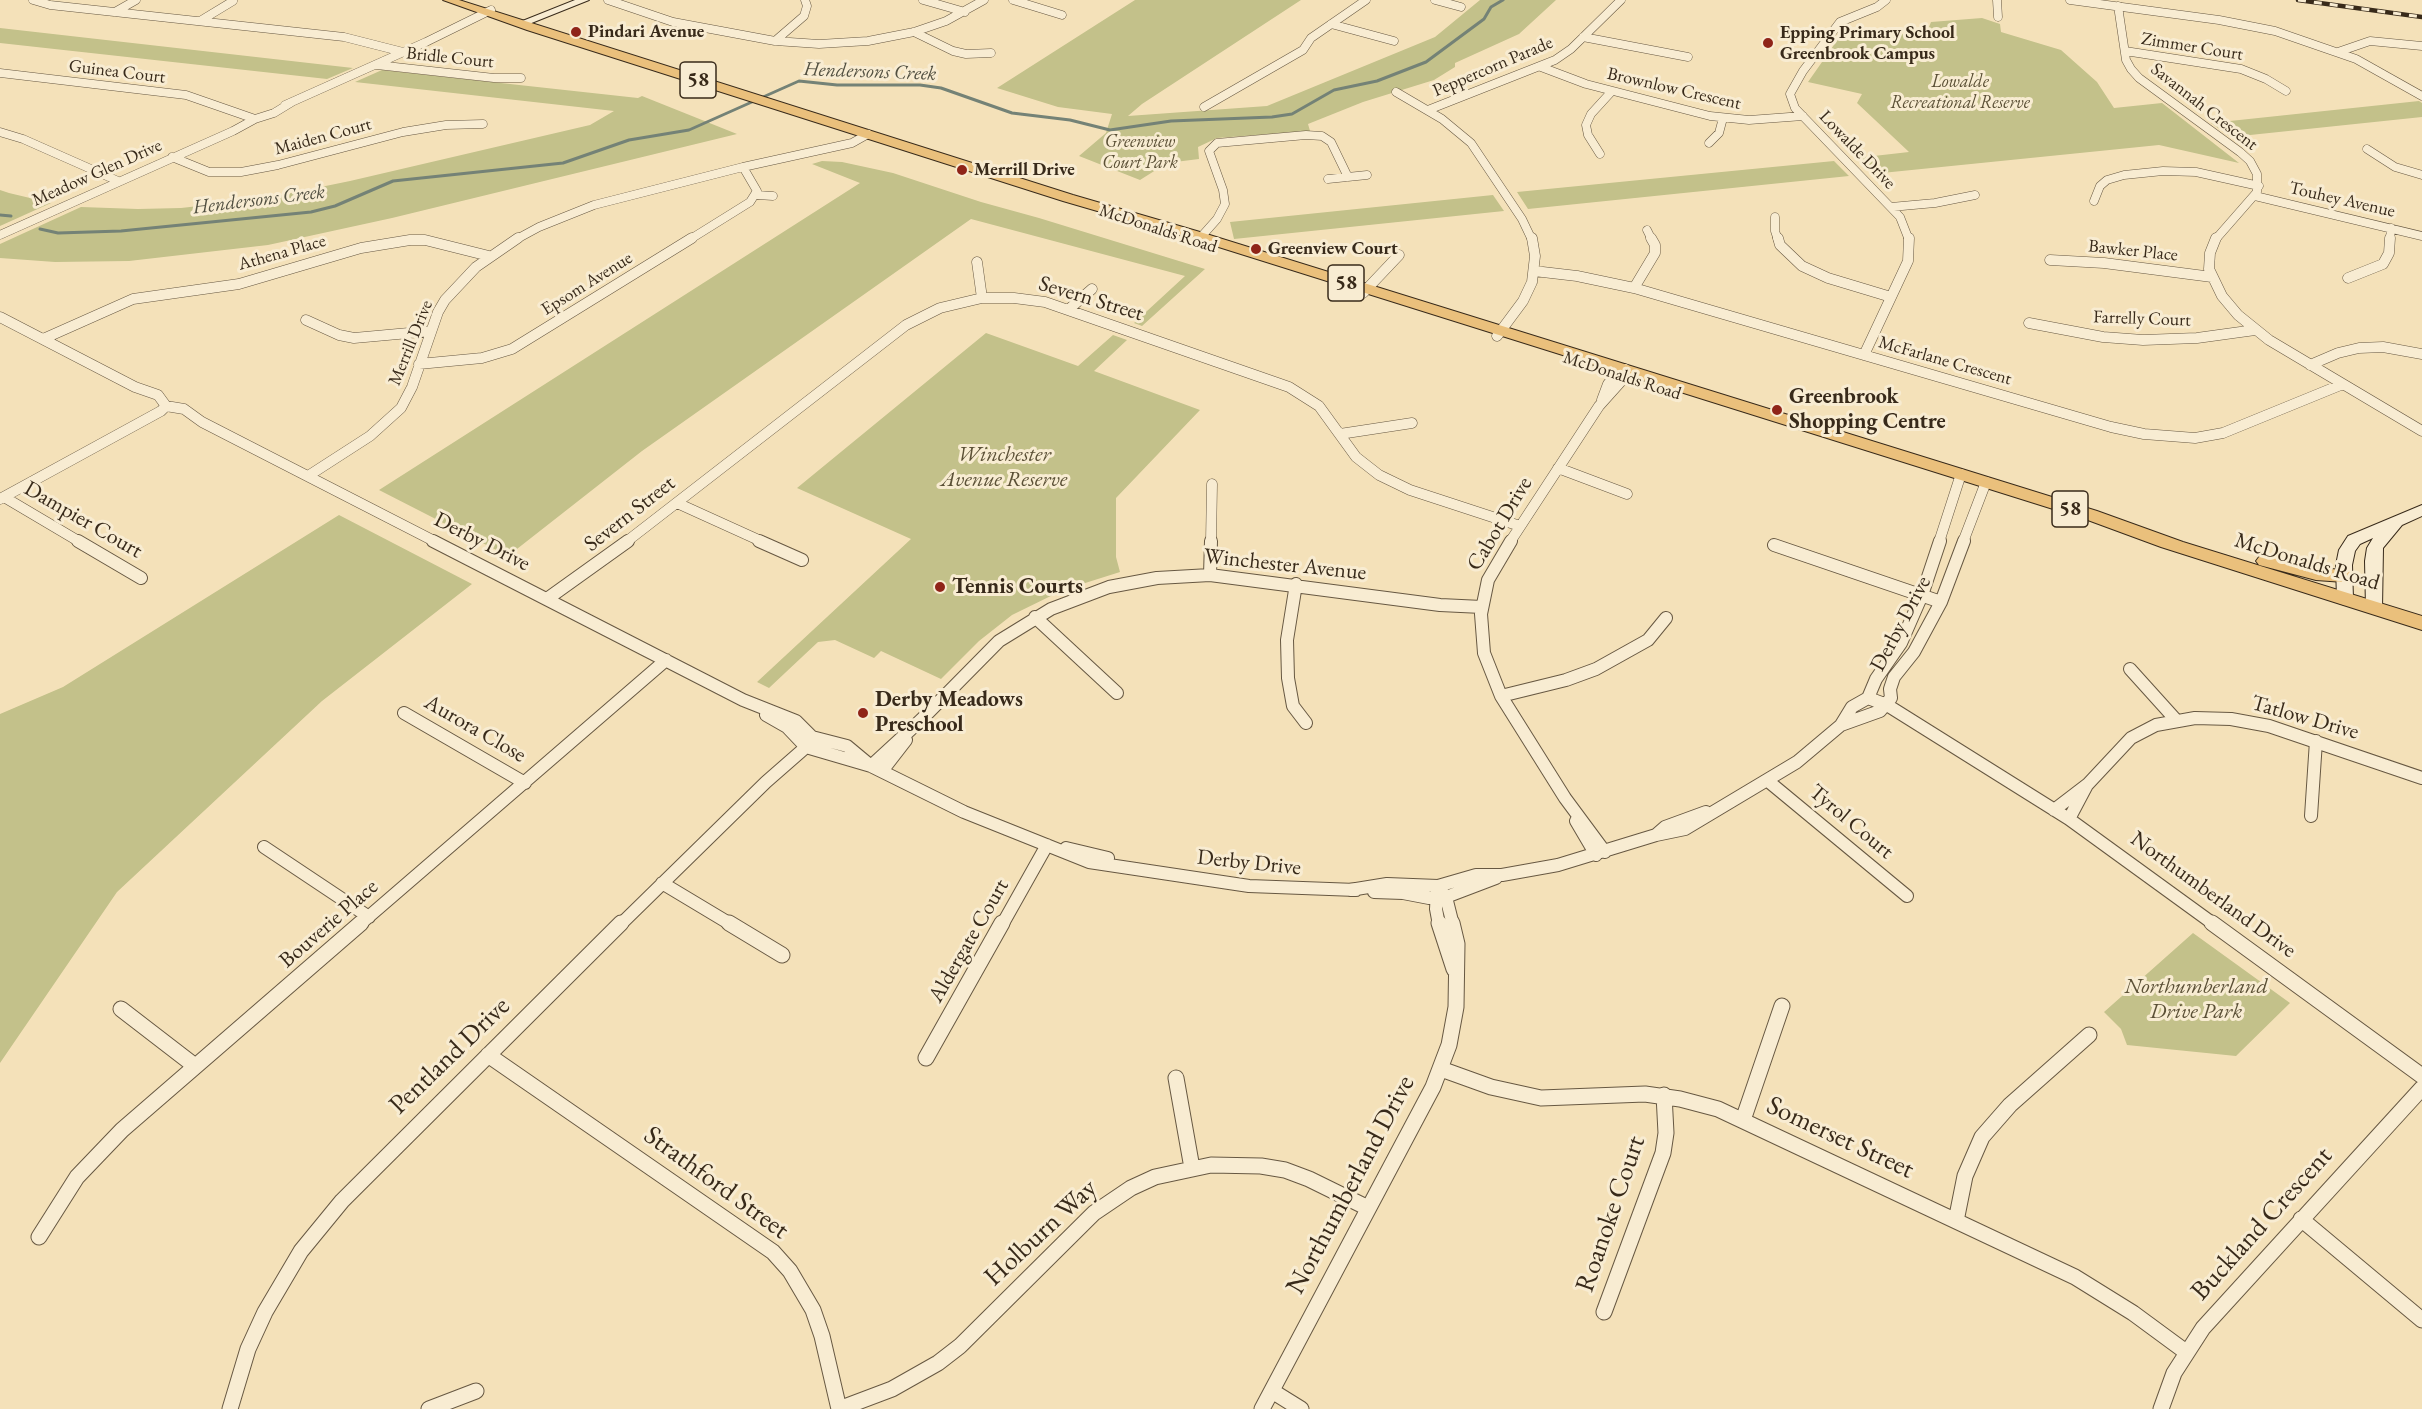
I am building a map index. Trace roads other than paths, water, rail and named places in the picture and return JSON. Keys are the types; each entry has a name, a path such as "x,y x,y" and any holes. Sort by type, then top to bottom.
{"main road":[{"name":"McDonalds Road","path":"448,0 1622,373 2422,623"},
{"name":"McDonalds Road","path":"462,0 491,12"},
{"name":"McDonalds Road","path":"1984,486 2177,546"},
{"path":"2131,530 2316,574 2344,576"}],"street":[{"path":"33,0 50,5 344,37 403,52"},
{"path":"115,12 136,0"},
{"path":"608,0 662,19 775,41 805,44 845,44 914,32 965,12 984,0"},
{"path":"775,41 804,16 807,6 805,0"},
{"path":"923,0 965,12"},
{"path":"1013,0 1062,15"},
{"path":"1204,107 1303,50 1307,41 1366,0"},
{"path":"1435,0 1461,7"},
{"name":"Peppercorn Parade","path":"1428,110 1541,67 1563,55 1621,0"},
{"name":"Lowalde Drive","path":"1864,355 1908,261 1910,243 1905,227 1891,207 1792,104 1790,94 1803,70 1839,22 1877,7 1886,0"},
{"path":"1997,0 1998,17"},
{"path":"2070,0 2246,25 2299,38 2383,72 2422,96"},
{"path":"200,21 233,1"},
{"path":"529,25 581,1"},
{"name":"Savannah Crescent","path":"2118,6 2128,64 2139,78 2250,161 2258,174 2259,186 2255,196 2216,237 2210,252 2212,277"},
{"name":"Meadow Glen Drive","path":"0,235 233,131 251,118 274,113 292,102 491,12"},
{"path":"1330,24 1394,41"},
{"path":"914,32 953,51 966,54 991,54"},
{"path":"1583,37 1688,57"},
{"path":"2338,52 2370,41 2422,46"},
{"name":"Zimmer Court","path":"2125,51 2241,69 2266,79 2286,91"},
{"name":"Bridle Court","path":"376,64 494,78 521,78"},
{"name":"Brownlow Crescent","path":"1541,67 1574,81 1723,118 1760,120 1803,116"},
{"name":"Guinea Court","path":"0,73 173,93 205,100 251,118"},
{"path":"1600,154 1588,135 1586,124 1591,114 1612,91"},
{"path":"1396,92 1428,110 1462,134 1490,170 1527,229 1534,248 1534,271 1523,300 1499,333"},
{"path":"1709,143 1719,133 1723,118"},
{"name":"Maiden Court","path":"172,157 209,171 241,172 264,169 403,132 446,125 483,124"},
{"path":"0,132 23,139 118,181"},
{"name":"Merrill Drive","path":"308,476 370,436 394,416 407,399 438,312 453,290 489,256 523,234 575,211 743,167 852,143 863,133"},
{"path":"1196,238 1217,219 1223,210 1225,198 1209,151 1216,143 1306,135 1322,136 1331,142 1348,177"},
{"path":"2367,148 2395,167 2422,175"},
{"path":"743,167 756,186 757,195 773,196"},
{"path":"2094,201 2100,186 2108,180 2124,175 2163,171 2196,172 2259,186"},
{"path":"1328,179 1367,175"},
{"name":"Epsom Avenue","path":"419,364 482,358 512,349 743,207 757,195"},
{"path":"1891,207 1935,203 1976,195"},
{"name":"Touhey Avenue","path":"2255,196 2422,236"},
{"path":"1775,217 1775,231 1780,245 1802,266 1828,278 1891,297"},
{"path":"2348,278 2383,264 2389,253 2391,228"},
{"path":"1634,288 1655,253 1655,245 1647,230"},
{"name":"Athena Place","path":"45,341 111,307 143,296 239,284 351,251 402,241 425,240 489,256"},
{"path":"1365,291 1399,255"},
{"name":"Bawker Place","path":"2050,260 2104,263 2212,277"},
{"path":"977,262 982,298"},
{"name":"McFarlane Crescent","path":"1534,271 1577,276 1634,288 2111,427 2171,437 2195,438 2223,434 2343,384"},
{"path":"2212,277 2229,306 2255,330 2422,431"},
{"path":"1068,310 1092,289"},
{"name":"Severn Street","path":"551,601 906,325 940,308 982,298 1025,299 1068,310 1289,387 1320,406 1356,457 1379,475 1410,490 1519,529"},
{"path":"0,317 135,387 161,408 2,498"},
{"path":"306,320 339,335 354,338 431,331"},
{"name":"Farrelly Court","path":"2029,323 2103,337 2143,340 2197,338 2255,330"},
{"path":"2310,365 2338,353 2359,348 2383,347 2422,354"},
{"name":"Cabot Drive","path":"1601,854 1501,696 1484,653 1481,610 1491,574 1622,373"},
{"name":"Derby Drive","path":"161,408 202,422 666,660 743,700 787,727 806,742 877,768 964,812 1089,862 1249,886 1403,893 1440,894 1502,875 1601,854 1656,835 1685,829 1797,762 1841,725 1885,707 1894,677 1914,652 1941,602 1984,486"},
{"path":"1340,434 1412,423"},
{"path":"1558,468 1627,494"},
{"name":"Derby Drive","path":"1841,725 1852,706 1868,698 1876,679 1901,643 1922,595 1959,478"},
{"path":"1210,575 1212,484"},
{"name":"Dampier Court","path":"2,498 141,578"},
{"path":"677,503 802,560"},
{"path":"2345,599 2344,576 2347,550 2354,540 2372,530 2398,522 2422,510"},
{"path":"2374,608 2375,548 2382,536 2398,522"},
{"path":"1774,544 1941,602"},
{"name":"Winchester Avenue","path":"877,768 986,653 1035,617 1071,600 1109,587 1157,578 1210,575 1296,584 1481,610"},
{"path":"1296,584 1287,640 1288,678 1293,706 1305,723"},
{"path":"1035,617 1117,693"},
{"path":"1501,696 1566,680 1607,664 1648,640 1666,618"},
{"name":"Bouverie Place","path":"39,1237 61,1199 96,1154 666,660"},
{"path":"2130,669 2176,720"},
{"name":"Northumberland Drive","path":"1868,698 1885,707 1917,731 1972,760 2069,819 2422,1076"},
{"name":"Aurora Close","path":"404,712 525,783"},
{"name":"Tatlow Drive","path":"2054,810 2088,784 2131,738 2156,725 2195,718 2231,719 2269,726 2422,778"},
{"path":"2311,816 2316,741"},
{"name":"Pentland Drive","path":"230,1409 248,1349 261,1321 302,1251 327,1218 363,1177 806,742"},
{"name":"Tyrol Court","path":"1768,781 1907,896"},
{"name":"Tatlow Drive","path":"2069,819 2088,784"},
{"name":"Aldergate Court","path":"927,1058 1047,844"},
{"path":"264,847 369,917"},
{"path":"662,883 782,955"},
{"name":"Northumberland Drive","path":"1263,1409 1440,1069 1454,1026 1456,976 1438,921 1440,894"},
{"path":"1743,1120 1782,1006"},
{"path":"122,1009 195,1066"},
{"path":"1956,1221 1965,1176 1982,1137 2010,1105 2089,1035"},
{"name":"Strathford Street","path":"488,1055 773,1252 790,1271 813,1310 822,1336 839,1409"},
{"name":"Somerset Street","path":"1440,1069 1491,1087 1541,1098 1568,1099 1621,1093 1664,1095 1698,1103 1743,1120 2102,1292 2186,1352"},
{"path":"1176,1078 1192,1167"},
{"name":"Buckland Crescent","path":"2161,1409 2174,1373 2203,1328 2422,1088"},
{"name":"Roanoke Court","path":"1604,1312 1663,1153 1666,1133 1664,1095"},
{"name":"Holburn Way","path":"839,1409 892,1389 938,1363 960,1346 1072,1233 1110,1200 1155,1177 1192,1167 1236,1164 1285,1170 1334,1189 1368,1208"},
{"path":"2301,1219 2422,1320"},
{"path":"1272,1390 1302,1409"},
{"path":"429,1409 476,1391"}],"waterway":[{"name":"Hendersons Creek","path":"40,229 58,233 121,231 311,212 335,206 393,181 563,163 629,140 689,130 799,81 837,85 920,85 941,88 1012,113 1070,120 1110,130 1171,121 1272,117 1292,114 1334,90 1377,81 1426,62 1484,19 1491,7 1503,0"},
{"name":"Hendersons Creek","path":"0,215 11,216"}],"railway":[{"path":"2298,0 2422,17"}],"place":[{"name":"Pindari Avenue","path":"576,32"},
{"name":"Epping Primary School Greenbrook Campus","path":"1768,43"},
{"name":"Merrill Drive","path":"962,170"},
{"name":"Greenview Court","path":"1256,249"},
{"name":"Greenbrook Shopping Centre","path":"1777,410"},
{"name":"Tennis Courts","path":"940,587"},
{"name":"Derby Meadows Preschool","path":"863,713"}],"park label":[{"name":"Lowalde Recreational Reserve","path":"1960,92"},
{"name":"Greenview Court Park","path":"1140,152"},
{"name":"Winchester Avenue Reserve","path":"1004,468"},
{"name":"Northumberland Drive Park","path":"2196,1000"}]}
